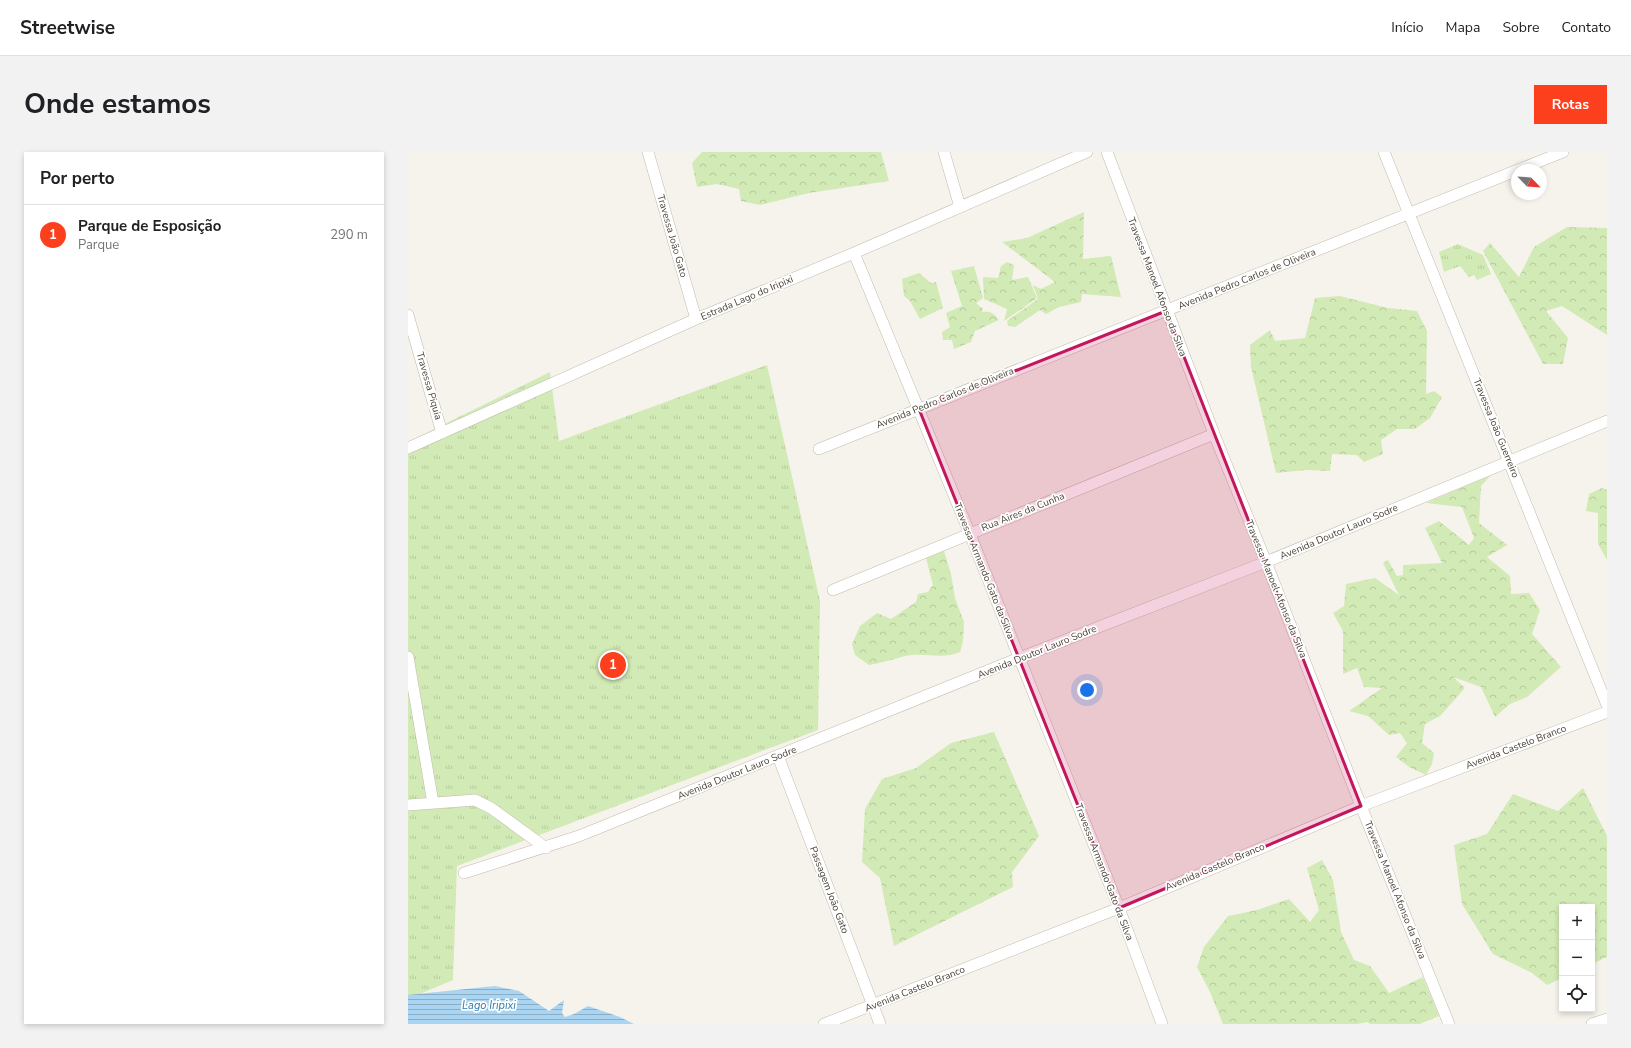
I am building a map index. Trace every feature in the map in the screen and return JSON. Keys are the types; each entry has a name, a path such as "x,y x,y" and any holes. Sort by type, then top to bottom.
{"street":[{"name":"Travessa João Gato","path":"648,152 696,319"},
{"path":"944,152 960,207"},
{"name":"Estrada Lago do Iripixi","path":"408,448 696,319 854,253 1087,152"},
{"name":"Travessa Manoel Afonso da Silva","path":"1107,152 1166,311 1214,434 1266,562 1361,806 1450,1024"},
{"name":"Travessa João Guerreiro","path":"1384,152 1408,215 1510,461 1607,705"},
{"name":"Avenida Pedro Carlos de Oliveira","path":"819,449 1408,215 1457,193 1563,152"},
{"name":"Travessa Armando Gato da Silva","path":"854,253 970,534 1119,908 1162,1024"},
{"name":"Travessa Piquia","path":"408,315 442,433"},
{"name":"Avenida Doutor Lauro Sodre","path":"464,873 546,848 1019,658 1266,562 1607,421"},
{"name":"Rua Aires da Cunha","path":"833,590 1214,434"},
{"path":"408,657 433,803"},
{"name":"Avenida Castelo Branco","path":"824,1024 1119,908 1361,806 1607,712"},
{"name":"Passagem João Gato","path":"778,756 880,1024"},
{"path":"408,806 475,800 483,803 546,848"},
{"path":"1592,1024 1607,1019"}],"highlighted area":[{"path":"1166,311 1361,806 1119,908 919,409"}],"green space":[{"path":"702,152 881,152 889,181 809,193 760,205 741,201 739,189 717,184 697,187 692,163"},
{"path":"1084,212 1083,259 1111,256 1121,297 1082,294 1081,302 1059,307 1046,314 1040,310 1015,327 1008,326 1007,321 1038,299 1033,285 1041,289 1055,282 1002,242 1027,238"},
{"path":"1567,227 1607,228 1607,335 1562,306 1546,311 1568,338 1563,364 1543,364 1483,251 1490,243 1519,277 1534,247"},
{"path":"1458,244 1483,255 1491,274 1477,280 1474,275 1469,277 1460,266 1444,272 1439,252"},
{"path":"1007,262 1014,265 1012,280 1028,277 1037,298 1004,321 1007,309 984,299 983,277 998,278 1001,266"},
{"path":"974,266 983,298 976,303 983,309 982,312 992,313 999,320 975,331 971,342 954,349 952,340 943,340 942,332 950,327 946,313 962,306 951,271"},
{"path":"919,273 931,283 936,282 943,308 920,319 910,301 904,296 902,279"},
{"path":"1340,296 1388,308 1417,311 1427,331 1426,394 1434,391 1442,397 1430,418 1415,429 1397,429 1381,440 1383,454 1364,462 1357,455 1332,454 1330,471 1306,470 1276,473 1251,367 1250,345 1270,330 1275,341 1305,338 1315,298"},
{"path":"767,365 820,601 818,730 457,866 453,980 408,999 408,442 550,372 559,441"},
{"path":"1491,475 1481,486 1479,523 1507,545 1487,557 1510,576 1511,594 1529,593 1540,610 1532,634 1561,667 1527,697 1510,704 1495,717 1481,687 1453,677 1465,688 1440,716 1425,724 1422,743 1434,753 1432,764 1426,775 1409,767 1396,757 1407,743 1400,733 1389,735 1368,716 1349,711 1382,688 1364,687 1357,668 1343,674 1343,631 1333,613 1344,606 1346,584 1375,578 1399,595 1383,563 1388,560 1397,576 1403,575 1403,565 1442,563 1425,528 1439,521 1469,545 1474,538 1462,507 1426,503"},
{"path":"1602,488 1607,490 1607,560 1598,544 1598,513 1586,511 1589,494"},
{"path":"944,551 951,574 955,598 964,622 963,641 960,652 940,656 905,656 869,665 855,655 852,644 860,626 877,613 891,619 916,602 918,594 928,592 933,585 926,558"},
{"path":"994,732 1039,836 1012,872 1013,887 894,946 880,878 862,862 865,809 882,779 916,768 951,743"},
{"path":"1583,788 1607,836 1607,957 1595,963 1595,904 1559,904 1559,979 1547,985 1532,973 1493,954 1462,904 1454,845 1487,834 1513,794 1558,811"},
{"path":"1322,860 1333,880 1341,932 1354,960 1370,966 1389,993 1423,977 1439,1016 1420,1024 1370,1024 1367,1022 1358,1024 1223,1024 1210,992 1197,967 1204,947 1228,916 1257,910 1289,899 1310,922 1319,910 1307,868"}],"water":[{"name":"Lago Iripixi","path":"495,986 519,991 549,1011 564,1000 562,1013 565,1017 588,1006 620,1017 634,1024 408,1024 408,995"}],"place":[{"name":"Parque de Esposição","path":"613,665"}]}
